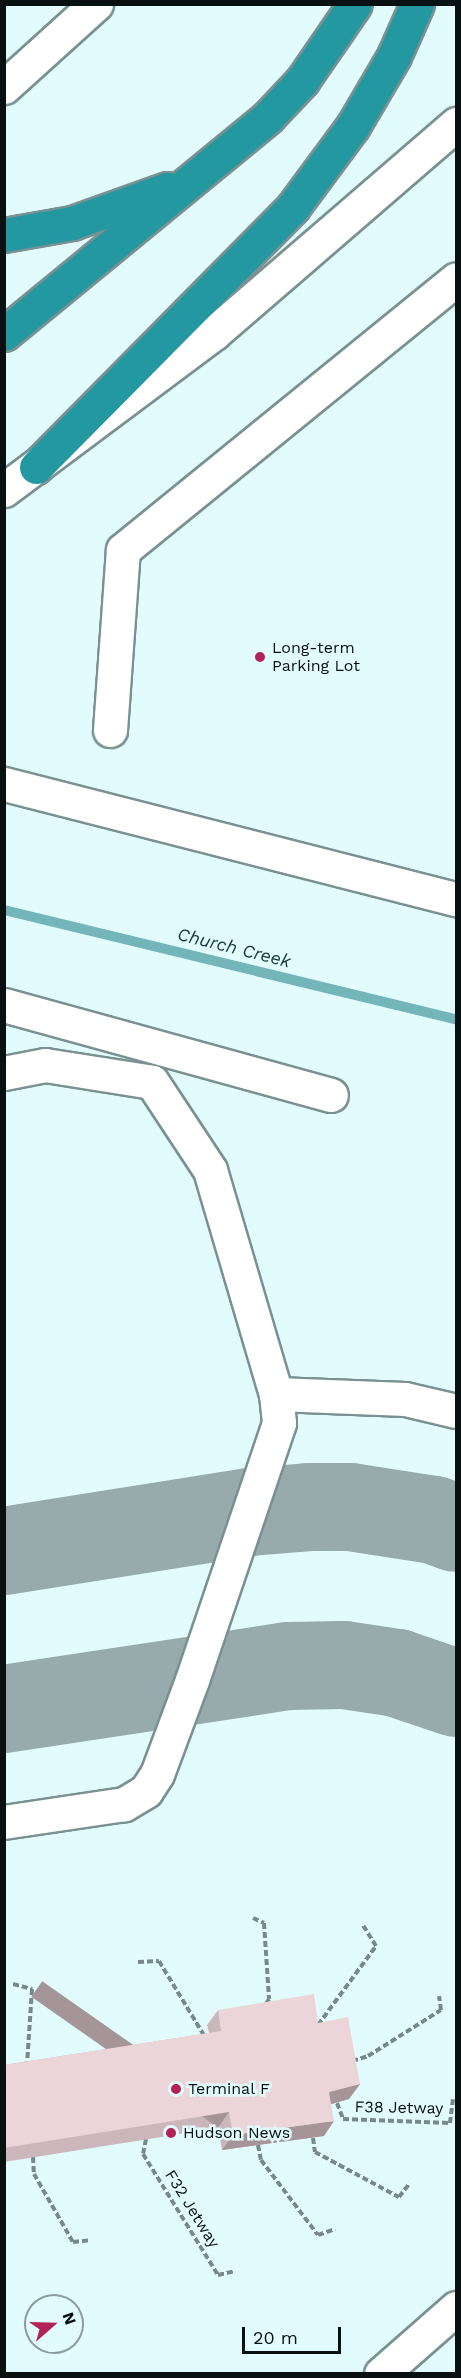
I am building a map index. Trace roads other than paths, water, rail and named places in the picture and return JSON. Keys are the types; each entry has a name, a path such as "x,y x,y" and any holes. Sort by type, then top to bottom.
{"highway":[{"path":"4,334 268,117 302,81 355,4"},
{"path":"36,466 293,207 353,126 394,56 417,4"},
{"path":"4,235 72,223 128,206 203,171"}],"street":[{"path":"4,87 96,4"},
{"path":"4,490 213,333 456,124"},
{"path":"110,730 123,550 456,279"},
{"path":"4,784 456,899"},
{"path":"4,1005 332,1095"},
{"path":"4,1073 45,1065 152,1082 210,1170 276,1394 279,1423 157,1774 146,1791 124,1804 4,1822"},
{"path":"276,1394 405,1399 456,1411"},
{"path":"381,2373 456,2308"}],"waterway":[{"name":"Church Creek","path":"4,910 456,1019"}],"place":[{"name":"Long-term Parking Lot","path":"260,657"},
{"name":"Terminal F","path":"176,2089"},
{"name":"Hudson News","path":"171,2133"}]}
